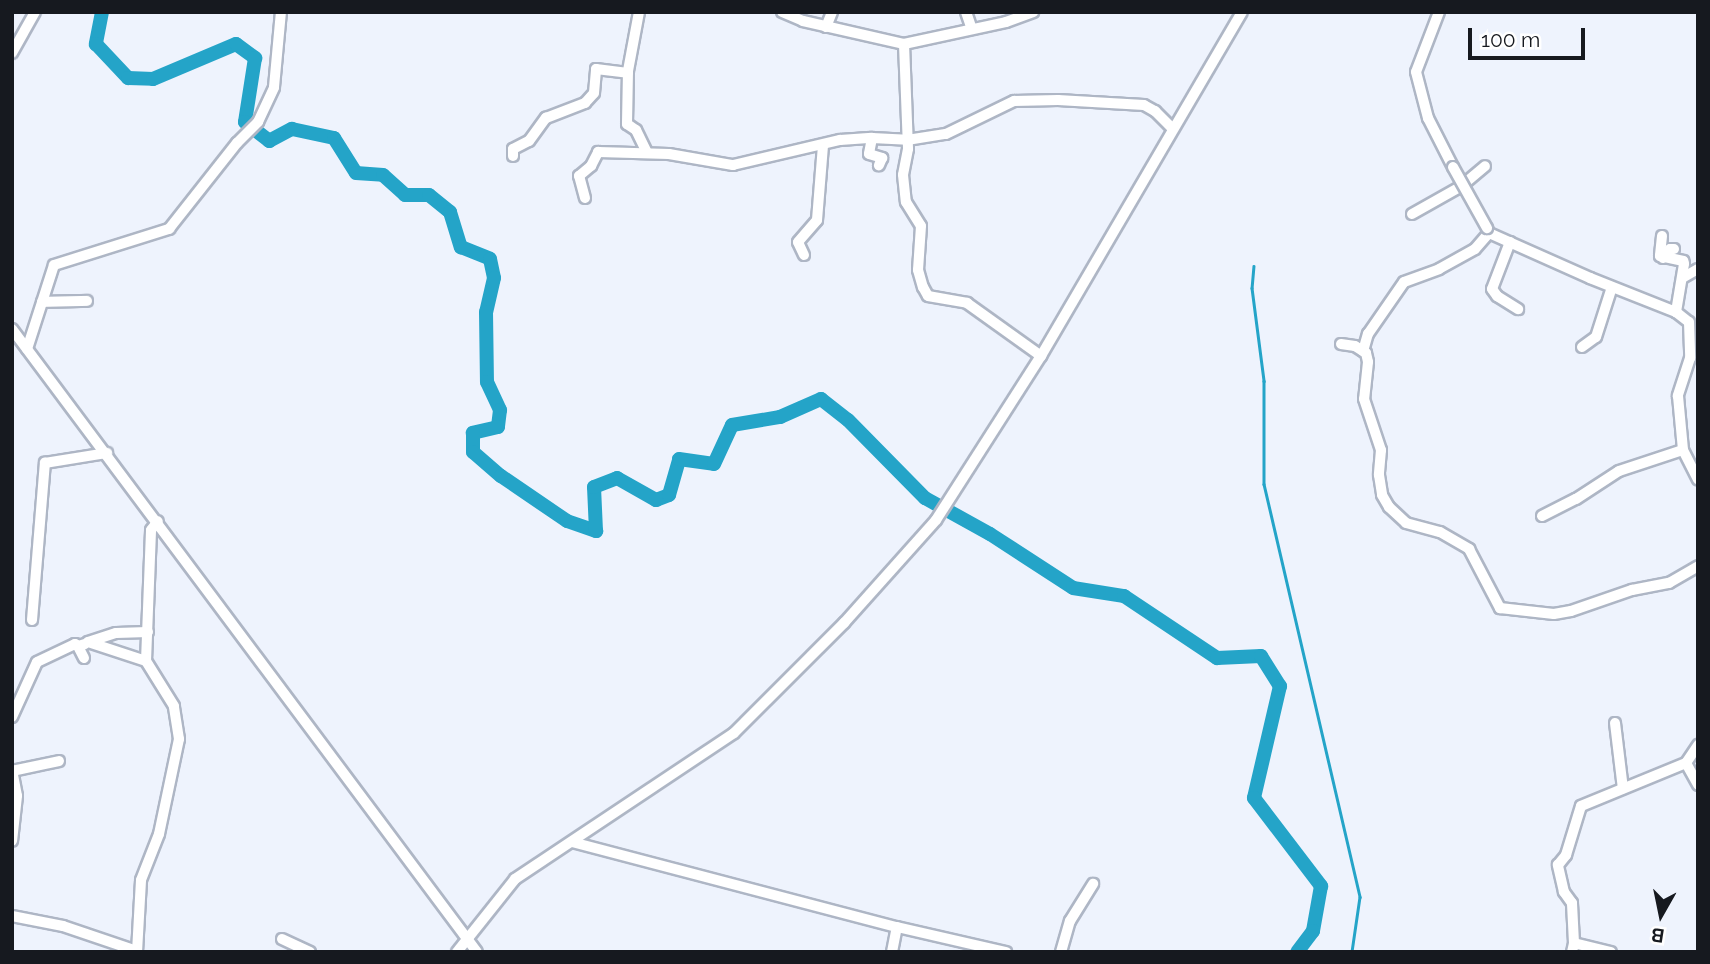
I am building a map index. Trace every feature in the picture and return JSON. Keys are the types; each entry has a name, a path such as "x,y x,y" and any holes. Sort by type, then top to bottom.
{"street":[{"path":"12,52 35,12"},
{"path":"27,349 54,265 169,229 258,122 274,87 281,12"},
{"path":"639,12 628,73 627,124 636,130 647,153"},
{"path":"782,12 826,27 904,44 1033,12"},
{"path":"826,27 832,12"},
{"path":"966,12 972,29"},
{"path":"457,952 515,879 734,733 844,623 936,520 1041,356 1242,12"},
{"path":"1439,12 1416,72 1428,118 1488,231 1612,287 1676,312 1689,322 1690,358 1678,396 1683,450 1698,479"},
{"path":"904,44 907,140 903,175 906,202 921,226 918,270 928,296 967,303 1041,356"},
{"path":"513,156 513,149 529,141 546,118 585,103 594,93 596,69 628,73"},
{"path":"584,198 579,176 591,166 598,152 647,153 733,165 824,146 840,140 907,140 959,130 1014,101 1058,100 1144,105 1155,111 1172,128"},
{"path":"872,138 869,154 882,158 878,165"},
{"path":"804,255 798,242 817,220 824,146"},
{"path":"1412,214 1463,185 1485,166"},
{"path":"1488,231 1475,249 1438,269 1404,282 1368,334 1363,351 1368,362 1364,399 1381,450 1379,475 1382,495 1389,508 1406,523 1440,532 1469,549 1500,608 1554,614 1571,611 1632,590 1670,583 1698,566"},
{"path":"1662,236 1658,254 1663,258 1683,261 1684,277 1676,312"},
{"path":"1510,242 1492,289 1497,296 1518,309"},
{"path":"1663,258 1670,248 1674,249"},
{"path":"1684,277 1698,268"},
{"path":"1582,347 1597,337 1612,287"},
{"path":"43,302 87,301"},
{"path":"12,329 158,521 477,952"},
{"path":"1341,344 1363,351"},
{"path":"1542,516 1619,471 1683,450"},
{"path":"32,620 45,463 107,453"},
{"path":"12,916 64,926 137,951 141,880 159,834 179,739 174,706 146,661 151,530 158,521"},
{"path":"12,717 37,662 75,645 116,633 148,632"},
{"path":"83,644 84,658"},
{"path":"83,644 146,661"},
{"path":"1615,723 1623,789"},
{"path":"1611,952 1573,948 1572,903 1564,892 1558,865 1566,855 1581,806 1686,763 1698,745"},
{"path":"12,841 17,796 12,770 59,761"},
{"path":"1686,763 1698,785"},
{"path":"572,842 897,927 1006,952"},
{"path":"1061,952 1070,921 1093,884"},
{"path":"892,952 897,927"},
{"path":"282,939 310,952"}],"waterway":[{"path":"102,12 96,44 128,78 153,79 236,44 255,58 245,122 269,141 292,129 334,138 356,173 383,175 405,195 429,195 450,212 461,247 490,259 494,278 486,312 487,382 500,410 498,427 473,433 473,452 501,476 567,521 596,531 594,487 617,478 656,500 669,495 679,459 714,464 732,425 780,417 821,399 848,420 925,498 990,534 1073,588 1124,596 1217,658 1261,656 1280,686 1254,798 1321,886 1313,931 1297,952"},
{"path":"1254,266 1252,288 1264,381 1264,484 1360,897 1352,952"}]}
